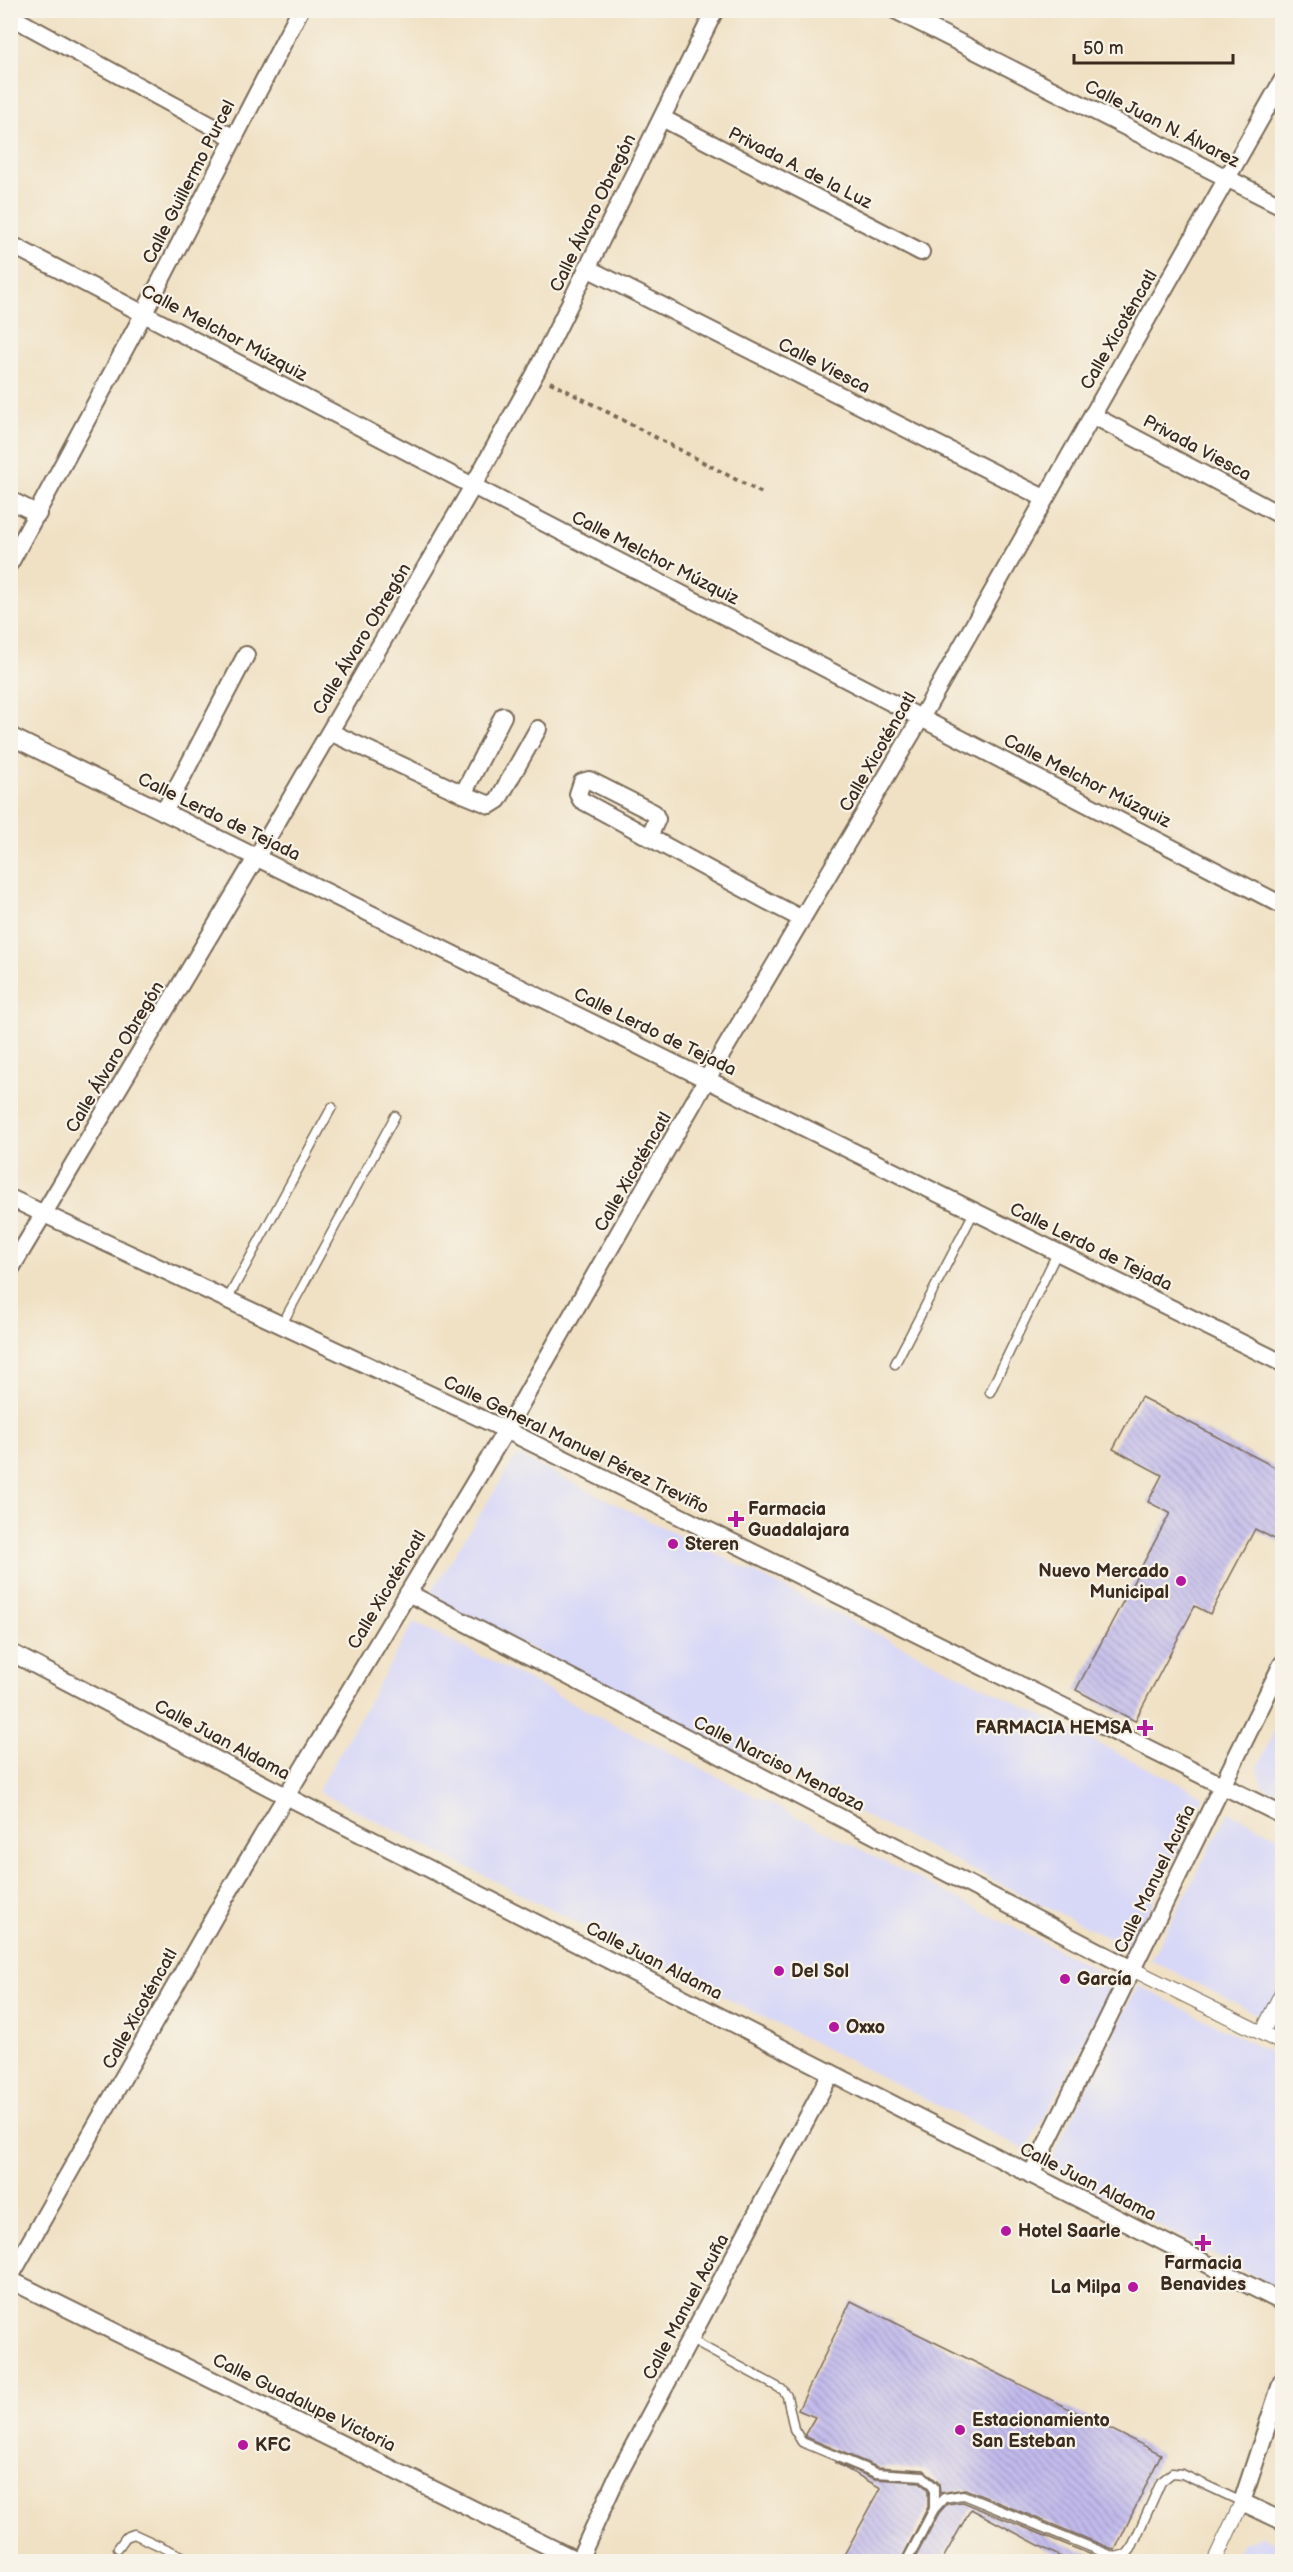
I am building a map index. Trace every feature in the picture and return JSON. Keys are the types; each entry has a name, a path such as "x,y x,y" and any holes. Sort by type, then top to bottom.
{"street":[{"name":"Calle Guillermo Purcel","path":"10,562 38,514 144,313 300,10"},
{"name":"Calle Álvaro Obregón","path":"10,1270 256,858 473,486 535,374 715,10"},
{"name":"Calle Juan N. Álvarez","path":"895,10 1282,206"},
{"path":"10,16 234,138"},
{"name":"Calle Xicoténcatl","path":"10,2278 225,1898 506,1430 707,1079 921,718 1282,81"},
{"name":"Privada A. de la Luz","path":"662,118 921,252"},
{"name":"Calle Melchor Múzquiz","path":"10,244 1282,905"},
{"name":"Calle Viesca","path":"587,268 1044,498"},
{"name":"Privada Viesca","path":"1092,415 1282,516"},
{"path":"10,500 38,514"},
{"path":"164,812 246,655"},
{"path":"463,794 503,716"},
{"path":"330,732 485,805 498,800 538,729"},
{"name":"Calle Lerdo de Tejada","path":"10,736 1282,1363"},
{"path":"649,837 802,919"},
{"name":"Calle General Manuel Pérez Treviño","path":"10,1198 506,1430 1282,1815"},
{"name":"Calle Narciso Mendoza","path":"408,1593 1132,1969"},
{"name":"Calle Juan Aldama","path":"10,1652 286,1796 1282,2302"},
{"name":"Calle Manuel Acuña","path":"1031,2175 1282,1664"},
{"path":"1132,1969 1282,2043"},
{"path":"1262,2033 1282,1992"},
{"name":"Calle Manuel Acuña","path":"579,2561 617,2477 831,2073"},
{"name":"Calle Guadalupe Victoria","path":"10,2278 579,2561"},
{"path":"1214,2562 1242,2502 1282,2381"},
{"path":"1242,2502 1282,2521"}],"lane":[{"path":"226,1300 332,1107"},
{"path":"281,1326 395,1116"},
{"path":"895,1364 974,1212"},
{"path":"990,1392 1057,1252"},
{"path":"691,2340 778,2385 787,2396 794,2429 802,2442 876,2473 923,2476 934,2487 934,2509"},
{"path":"906,2562 934,2509 944,2498 963,2495 1115,2557 1127,2554 1131,2549 1161,2482 1172,2473 1182,2474 1242,2502"},
{"path":"118,2548 126,2537 134,2534 195,2562"}],"path":[{"path":"535,374 762,493"}],"shaded area":[{"path":"517,1455 1204,1796 1131,1949 428,1597"},
{"path":"414,1622 1119,1981 1026,2150 318,1791"},
{"path":"1282,1714 1282,1796 1262,1785 1257,1769"},
{"path":"1229,1812 1282,1838 1282,2027 1151,1960"},
{"path":"1138,1985 1282,2059 1282,2291 1048,2166"},
{"path":"1262,2536 1282,2545 1282,2561 1233,2561 1242,2543"}],"building":[{"name":"Nuevo Mercado Municipal","path":"1141,1397 1282,1471 1282,1543 1255,1529 1210,1614 1195,1606 1135,1721 1076,1690 1170,1513 1148,1502 1162,1475 1113,1449"},
{"name":"Estacionamiento San Esteban","path":"851,2301 1161,2454 1115,2550 965,2489 940,2493 939,2483 924,2470 877,2467 806,2437 805,2434 815,2417 798,2410"},
{"path":"834,2462 875,2479 920,2482 928,2490 928,2507 900,2562 840,2562 881,2488"},
{"path":"962,2502 1109,2562 1070,2562 971,2509 941,2562 913,2562 939,2513 947,2504"}],"place":[{"name":"Farmacia Guadalajara","path":"736,1519"},
{"name":"Steren","path":"673,1544"},
{"name":"Nuevo Mercado Municipal","path":"1181,1581"},
{"name":"FARMACIA HEMSA","path":"1145,1728"},
{"name":"Del Sol","path":"779,1971"},
{"name":"García","path":"1065,1979"},
{"name":"Oxxo","path":"834,2027"},
{"name":"Hotel Saarle","path":"1006,2231"},
{"name":"Farmacia Benavides","path":"1203,2243"},
{"name":"La Milpa","path":"1133,2287"},
{"name":"Estacionamiento San Esteban","path":"960,2430"},
{"name":"KFC","path":"243,2445"}]}
